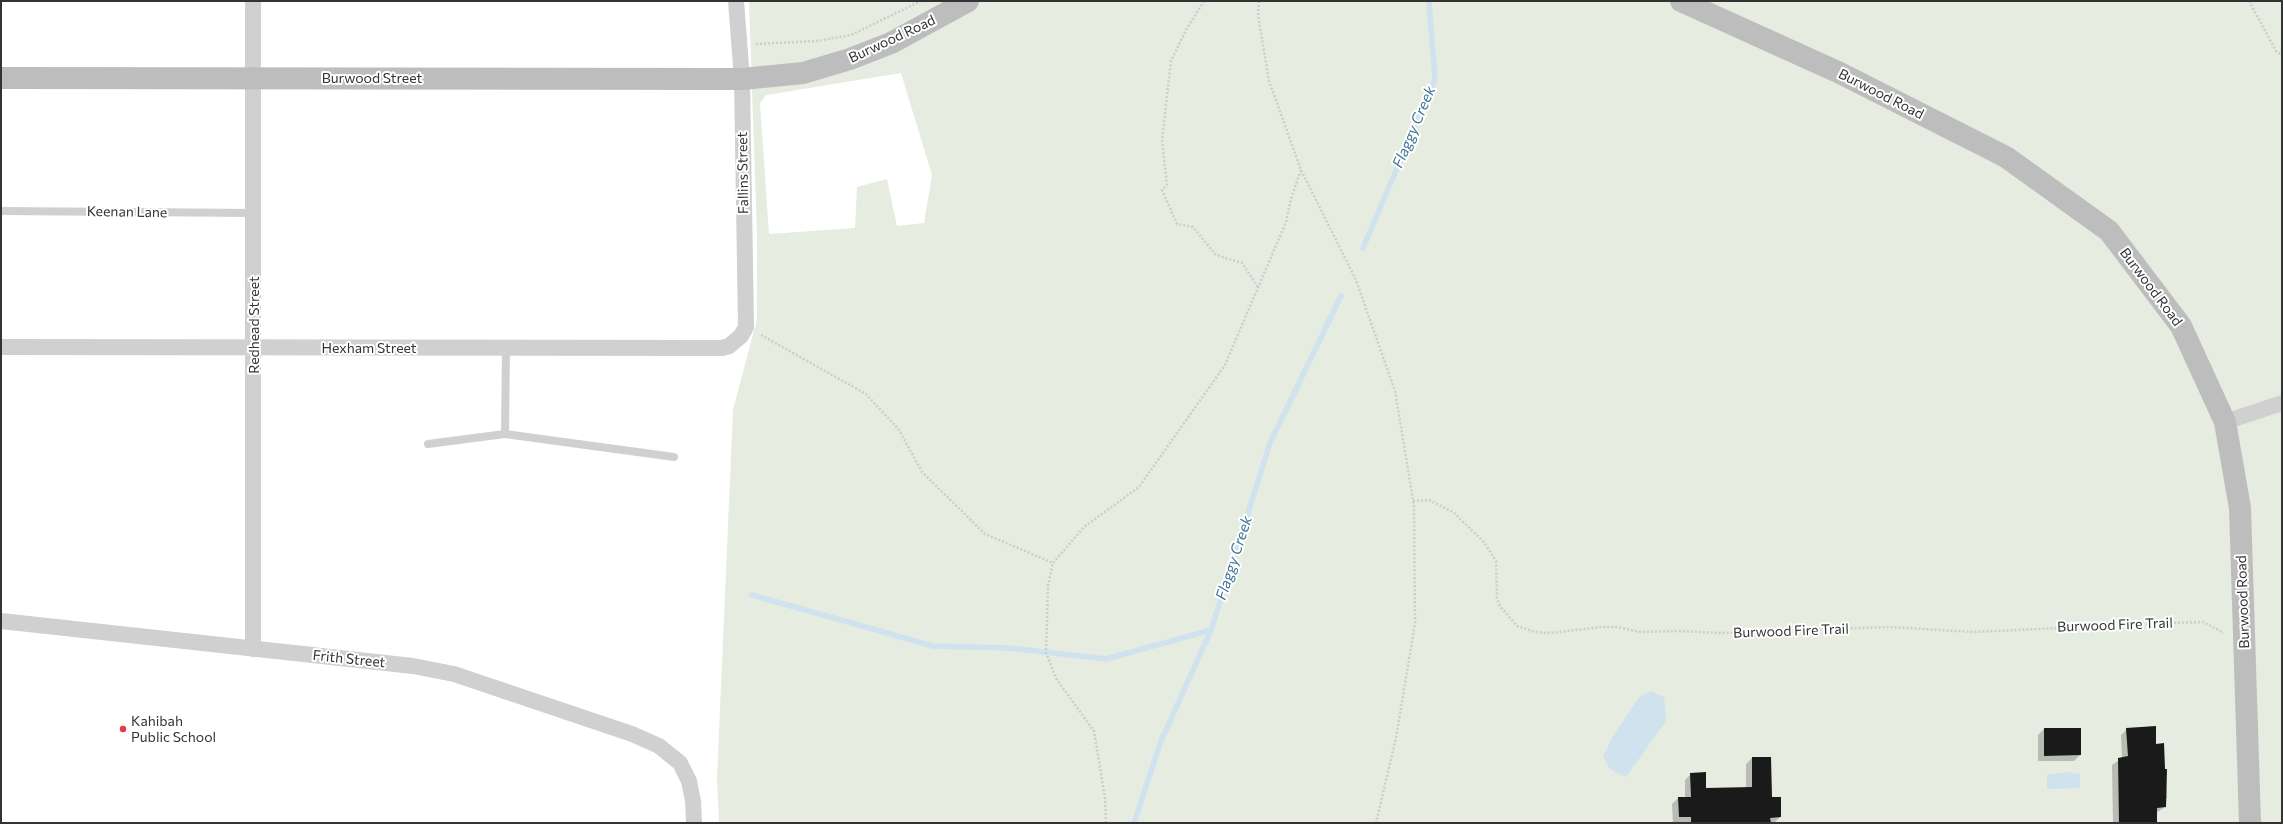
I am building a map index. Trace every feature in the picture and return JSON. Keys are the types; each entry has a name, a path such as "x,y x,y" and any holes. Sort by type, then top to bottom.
{"main road":[{"name":"Burwood Road","path":"742,79 803,73 850,60 891,43 968,1"},
{"name":"Burwood Road","path":"1681,1 1840,73 2006,157 2108,231 2181,326 2225,422 2240,508 2250,823"},
{"name":"Burwood Street","path":"1,78 742,79"}],"street":[{"name":"Redhead Street","path":"252,649 254,348 253,1"},
{"name":"Fallins Street","path":"736,1 742,79 746,327"},
{"name":"Hexham Street","path":"1,347 722,348 735,342 746,327"},
{"path":"2225,422 2282,403"},
{"name":"Frith Street","path":"1,622 413,666 454,674 632,734 658,746 680,763 689,781 693,801 694,823"}],"lane":[{"name":"Keenan Lane","path":"1,211 254,213"},
{"path":"506,348 506,434"},
{"path":"428,444 506,434 674,457"}],"path":[{"path":"740,45 817,41 851,35 921,1"},
{"path":"1204,1 1186,30 1171,61 1162,140 1167,185 1162,190 1177,224 1194,227 1216,255 1242,263 1258,287"},
{"path":"1259,1 1258,15 1269,81 1301,170 1356,280 1392,383 1413,501 1415,622 1396,738 1376,823"},
{"path":"2249,1 2276,51 2282,55"},
{"path":"1106,823 1105,798 1094,731 1057,680 1046,653 1048,585 1053,563 1084,526 1139,487 1225,365 1286,222 1291,199 1301,170"},
{"path":"746,327 866,394 899,430 922,472 985,534 1053,563"},
{"name":"Burwood Fire Trail","path":"1413,501 1429,500 1453,512 1484,542 1496,561 1497,599 1500,606 1517,626 1534,632 1550,634 1602,627 1617,627 1640,632 1679,631 1721,633 1890,628 1973,632 2059,628 2110,628 2134,624 2203,622 2222,633 2244,632"}],"shaded area":[{"path":"749,1 2282,1 2282,823 719,823 717,778 733,410 757,319 757,235","holes":["901,73 932,175 924,223 897,226 887,179 857,187 855,228 769,234 760,103 766,95"]}],"water":[{"path":"1651,691 1664,697 1666,721 1626,777 1610,769 1603,757 1613,736 1640,696"},
{"path":"2066,772 2080,774 2080,788 2047,789 2047,775"}],"building":[{"path":"2156,726 2156,744 2164,743 2165,769 2167,769 2166,807 2157,808 2157,823 2119,823 2118,758 2128,756 2126,728"},
{"path":"2044,728 2081,728 2081,755 2044,756"},
{"path":"1752,757 1771,757 1772,797 1781,797 1781,817 1770,818 1771,823 1691,823 1691,817 1679,817 1678,797 1691,797 1690,773 1706,772 1706,788 1752,787"}],"waterway":[{"name":"Flaggy Creek","path":"1363,248 1435,79 1429,1"},
{"name":"Flaggy Creek","path":"1134,823 1161,741 1211,630 1270,443 1341,296"},
{"path":"752,595 933,646 1009,648 1106,659 1211,630"}],"place":[{"name":"Kahibah Public School","path":"123,729"}]}
